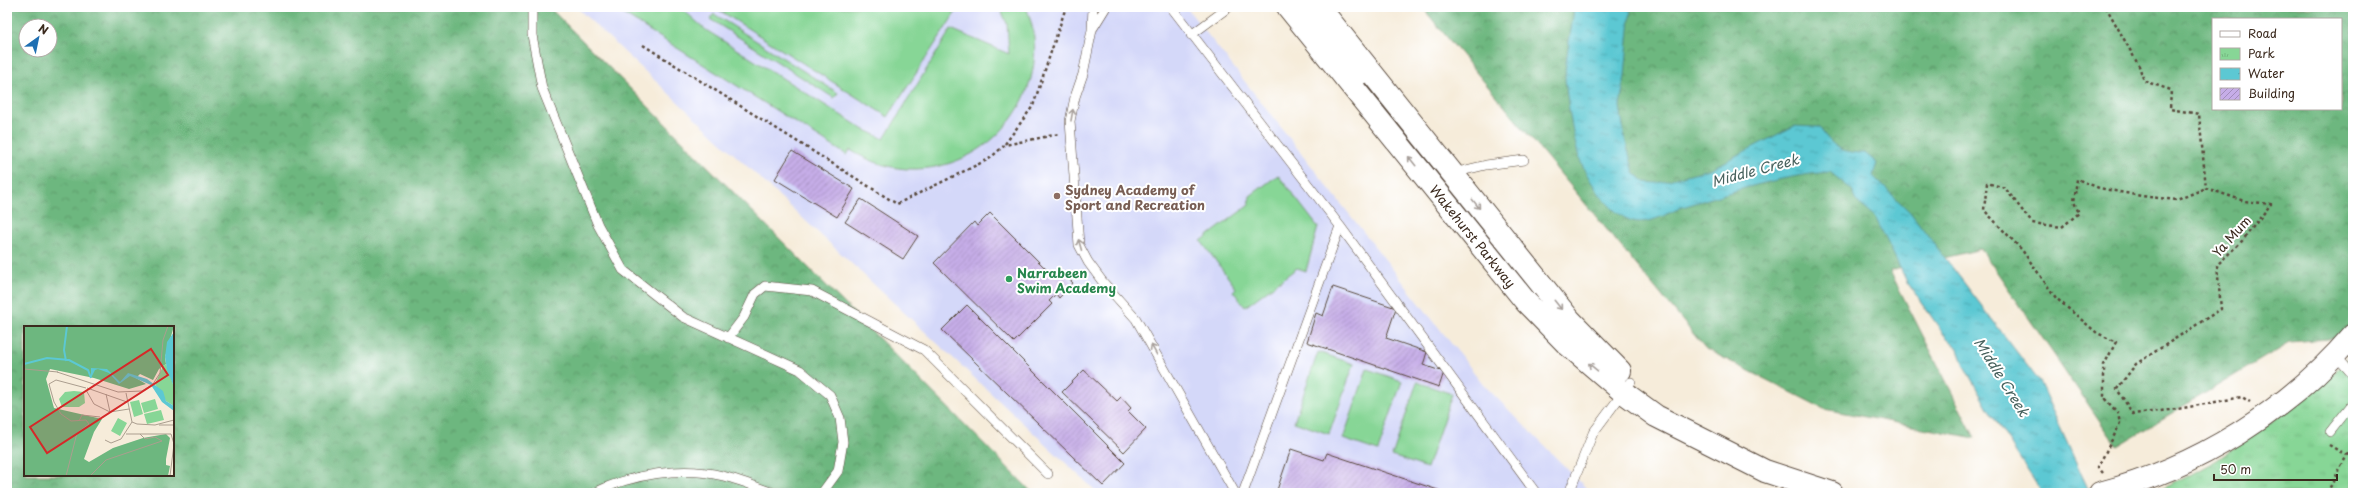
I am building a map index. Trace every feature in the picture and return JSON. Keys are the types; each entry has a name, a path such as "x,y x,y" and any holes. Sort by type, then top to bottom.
{"main road":[{"name":"Wakehurst Parkway","path":"1288,7 1526,302 1568,345 1627,387"},
{"name":"Wakehurst Parkway","path":"1319,7 1570,320 1600,352 1627,387 1656,416 1765,471 1832,493"},
{"path":"2108,491 2183,463 2232,438 2266,415 2336,356 2353,335"}],"street":[{"path":"1302,7 1398,121 1434,151"}],"lane":[{"path":"532,7 532,35 542,88 598,225 623,270 683,317 800,370 830,395 840,418 843,442 838,471 822,493"},
{"path":"1093,7 1092,30 1083,74 1075,97 1070,121 1079,245 1088,262 1102,281 1136,319 1174,384 1234,493"},
{"path":"1092,30 1106,7"},
{"path":"1171,7 1191,35 1340,226 1536,493"},
{"path":"1191,35 1229,7"},
{"path":"1452,174 1486,165 1524,160"},
{"path":"1243,493 1340,226"},
{"path":"728,338 744,317 755,294 765,286 812,292 924,350 1048,474"},
{"path":"2336,356 2353,375"},
{"path":"1569,493 1593,432 1627,387"},
{"path":"2330,432 2353,403"},
{"path":"594,493 606,487 662,473 691,472 723,476 773,493"}],"path":[{"path":"643,45 897,204 989,159 1005,145 1033,106 1066,7"},
{"path":"2106,7 2139,66 2144,81 2171,90 2170,109 2199,114 2206,188 2177,200 2141,196 2099,188 2077,179 2074,202 2079,213 2062,228 2032,222 2005,188 1987,183 1984,210 2022,250 2056,298 2097,333 2116,342 2104,365 2104,398 2118,413 2120,424 2098,467 2108,491"},
{"path":"1005,145 1044,135 1071,132"},
{"name":"Ya Mum","path":"2206,188 2244,201 2271,204 2242,241 2217,265 2221,309 2136,364 2117,389 2133,414 2178,410 2242,397 2266,415"},
{"path":"2327,444 2346,455"},
{"path":"2327,493 2353,444"}],"shaded area":[{"name":"Sydney Academy of Sport and Recreation","path":"576,7 1186,7 1484,385 1591,493 1098,493"}],"green space":[{"path":"7,7 549,7 1033,493 7,493"},
{"path":"612,7 680,7 706,30 863,129 884,139 951,29 1009,54 1007,24 1000,7 1026,7 1034,36 1034,65 1027,92 1013,116 995,137 972,154 945,165 916,169 890,167 874,162 850,150 847,155"},
{"path":"714,7 959,7 888,117"},
{"path":"1422,7 2353,7 2353,337 2290,342 2117,446 1981,249 1890,271 1975,438 1824,409 1706,349"},
{"path":"714,14 838,93 834,98 710,19"},
{"path":"1278,175 1318,227 1306,271 1297,268 1245,307 1233,291 1236,288 1201,241 1249,205 1250,196"},
{"path":"1318,352 1354,364 1329,434 1294,422"},
{"path":"2353,354 2353,493 2151,493 2181,480 2217,460 2315,391"},
{"path":"1367,369 1402,381 1378,451 1343,439"},
{"path":"1417,382 1452,394 1427,468 1392,456"}],"water":[{"name":"Middle Creek","path":"1574,7 1631,7 1625,76 1620,106 1625,139 1634,172 1645,182 1657,183 1712,168 1794,126 1819,127 1829,140 1838,148 1850,152 1865,153 1877,163 1873,176 1910,212 2039,381 2090,493 2042,493 1988,409 1964,366 1957,347 1945,336 1907,282 1875,217 1857,202 1852,190 1830,172 1793,177 1757,185 1686,206 1646,222 1630,220 1612,208 1588,177 1579,157 1573,130 1565,79 1566,61"}],"building":[{"path":"792,151 854,189 837,217 775,179"},
{"path":"861,199 918,236 903,259 845,222"},
{"name":"Narrabeen Swim Academy","path":"990,213 1052,275 1058,269 1073,283 1059,298 1056,294 1049,301 1052,304 1014,342 934,263 974,222 977,226"},
{"path":"1333,287 1396,308 1386,338 1427,352 1423,365 1444,372 1439,387 1307,342 1316,313 1323,316"},
{"path":"967,305 1125,463 1103,486 942,330"},
{"path":"1084,370 1117,401 1121,397 1131,408 1128,411 1146,429 1124,452 1062,392"},
{"path":"1291,449 1324,460 1327,453 1444,492 1276,493"}],"place":[{"name":"Sydney Academy of Sport and Recreation","path":"1057,196"},
{"name":"Narrabeen Swim Academy","path":"1009,279"}]}
